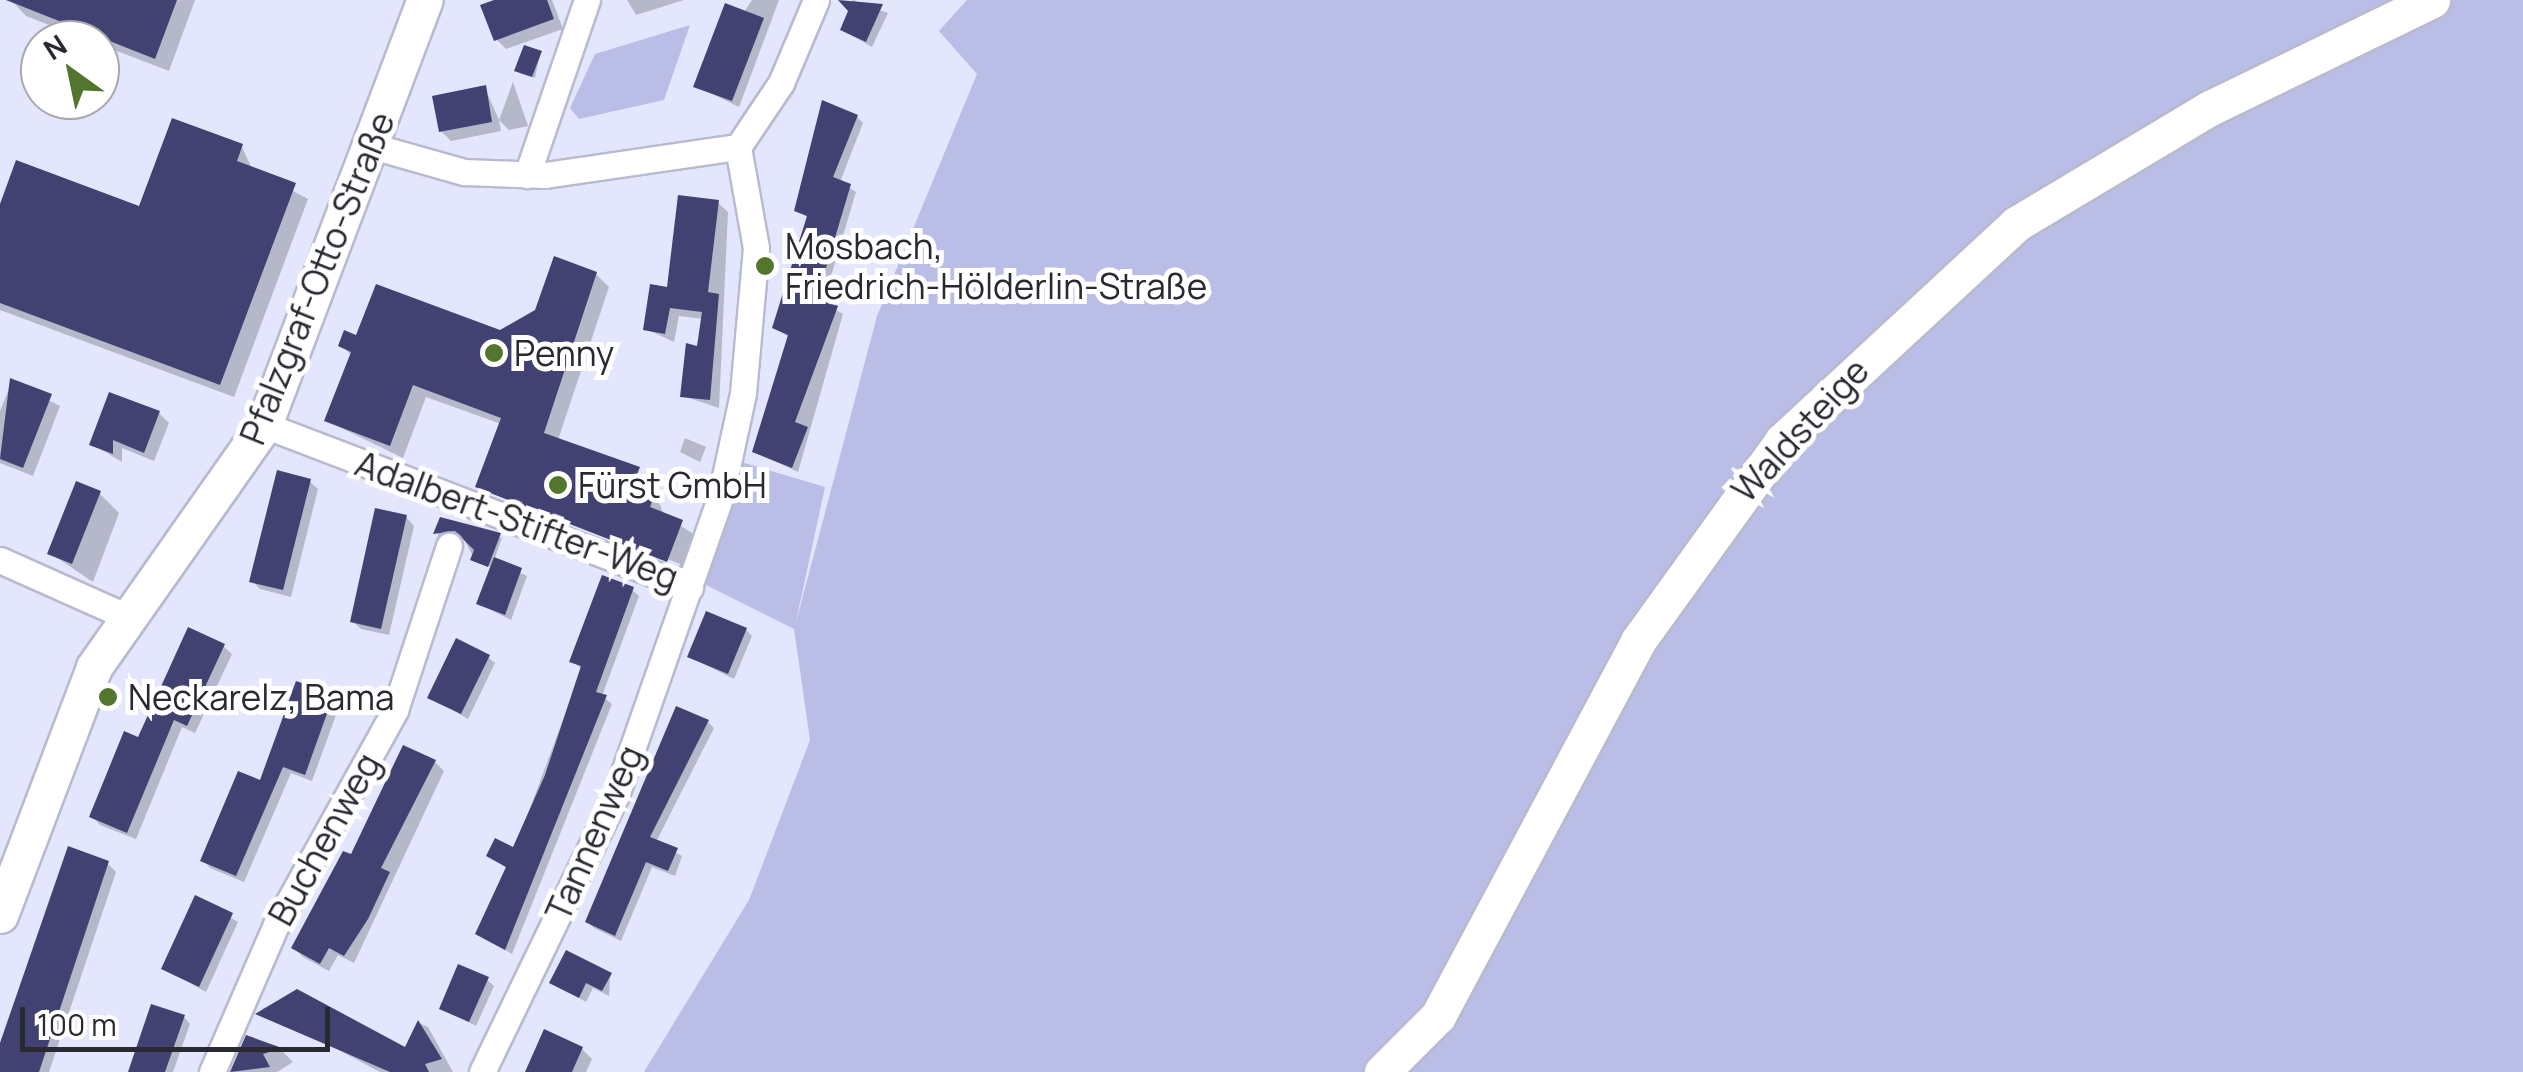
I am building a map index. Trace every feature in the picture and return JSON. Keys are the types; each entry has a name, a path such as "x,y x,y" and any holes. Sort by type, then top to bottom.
{"street":[{"name":"Pfalzgraf-Otto-Straße","path":"0,915 94,666 125,616 264,426 425,0"},
{"path":"527,175 587,0"},
{"path":"372,146 464,172 527,175 652,167 738,147 780,83 816,0"},
{"name":"Waldsteige","path":"1382,1072 1438,1016 1638,642 1782,441 2016,224 2210,108 2432,0"},
{"name":"Adalbert-Stifter-Weg","path":"264,426 690,588 744,393 756,248 738,147"},
{"name":"Buchenweg","path":"212,1072 276,925 396,710 449,546"},
{"path":"0,560 125,616"},
{"name":"Tannenweg","path":"482,1072 616,795 690,588"}],"shaded area":[{"path":"967,0 2523,0 2523,1072 644,1072 749,900 810,740 794,629 704,584 741,462 825,487 795,626 877,316 977,74 939,31"},
{"path":"690,25 664,100 579,119 570,108 595,54"}],"building":[{"path":"6,0 177,0 155,59 120,45 120,20 57,20"},
{"path":"494,0 547,0 554,19 494,41 480,5"},
{"path":"838,0 883,4 866,42 840,30 848,11"},
{"path":"725,3 764,18 732,101 693,87"},
{"path":"524,45 542,51 532,77 514,71"},
{"path":"486,85 492,122 439,132 432,96"},
{"path":"822,100 858,115 833,177 851,184 817,298 838,306 795,422 808,427 792,468 752,452 788,335 772,328 807,216 794,211"},
{"path":"172,118 243,144 237,161 296,183 220,385 0,303 0,204 16,160 139,206"},
{"path":"678,195 719,200 708,292 719,294 710,400 680,397 686,343 697,346 702,312 670,308 665,334 643,330 650,284 667,287"},
{"path":"554,256 597,272 544,433 640,467 634,482 656,491 650,507 683,520 667,562 475,487 501,418 413,385 390,446 324,421 351,352 338,346 344,330 356,335 376,284 500,330 535,310"},
{"path":"10,378 52,394 23,468 0,459"},
{"path":"109,392 160,411 144,453 113,440 113,454 89,445"},
{"path":"277,470 311,479 283,590 249,582"},
{"path":"76,481 101,491 72,564 47,554"},
{"path":"375,508 407,515 381,629 350,622"},
{"path":"440,517 501,533 488,567 470,560 474,550 455,531 433,534"},
{"path":"494,557 522,568 505,615 476,604"},
{"path":"602,575 634,587 596,692 607,695 505,950 475,934 506,867 486,856 495,838 513,847 545,775 581,666 569,662"},
{"path":"706,611 747,628 728,674 687,657"},
{"path":"188,627 225,644 187,726 174,720 127,833 89,817 124,731 138,737"},
{"path":"456,638 490,655 461,714 427,698"},
{"path":"296,681 334,694 305,775 283,767 236,876 200,861 238,771 260,780"},
{"path":"676,706 709,720 650,837 678,848 668,871 646,862 615,936 585,922"},
{"path":"403,745 436,760 381,868 390,872 368,919 344,956 329,948 320,964 291,948 343,851 351,854"},
{"path":"68,846 109,861 39,1072 0,1072 0,1043"},
{"path":"195,895 233,913 199,987 161,969"},
{"path":"566,950 612,973 602,991 586,983 579,998 549,983"},
{"path":"458,964 489,977 469,1022 439,1009"},
{"path":"297,989 405,1047 418,1020 442,1059 425,1064 429,1072 390,1072 255,1014"},
{"path":"151,1004 185,1015 165,1072 128,1072"},
{"path":"544,1029 583,1047 572,1072 525,1072"},
{"path":"246,1035 282,1048 263,1054 270,1067 230,1072"}],"place":[{"name":"Mosbach, Friedrich-Hölderlin-Straße","path":"765,266"},
{"name":"Penny","path":"494,353"},
{"name":"Fürst GmbH","path":"558,485"},
{"name":"Neckarelz, Bama","path":"108,697"}]}
